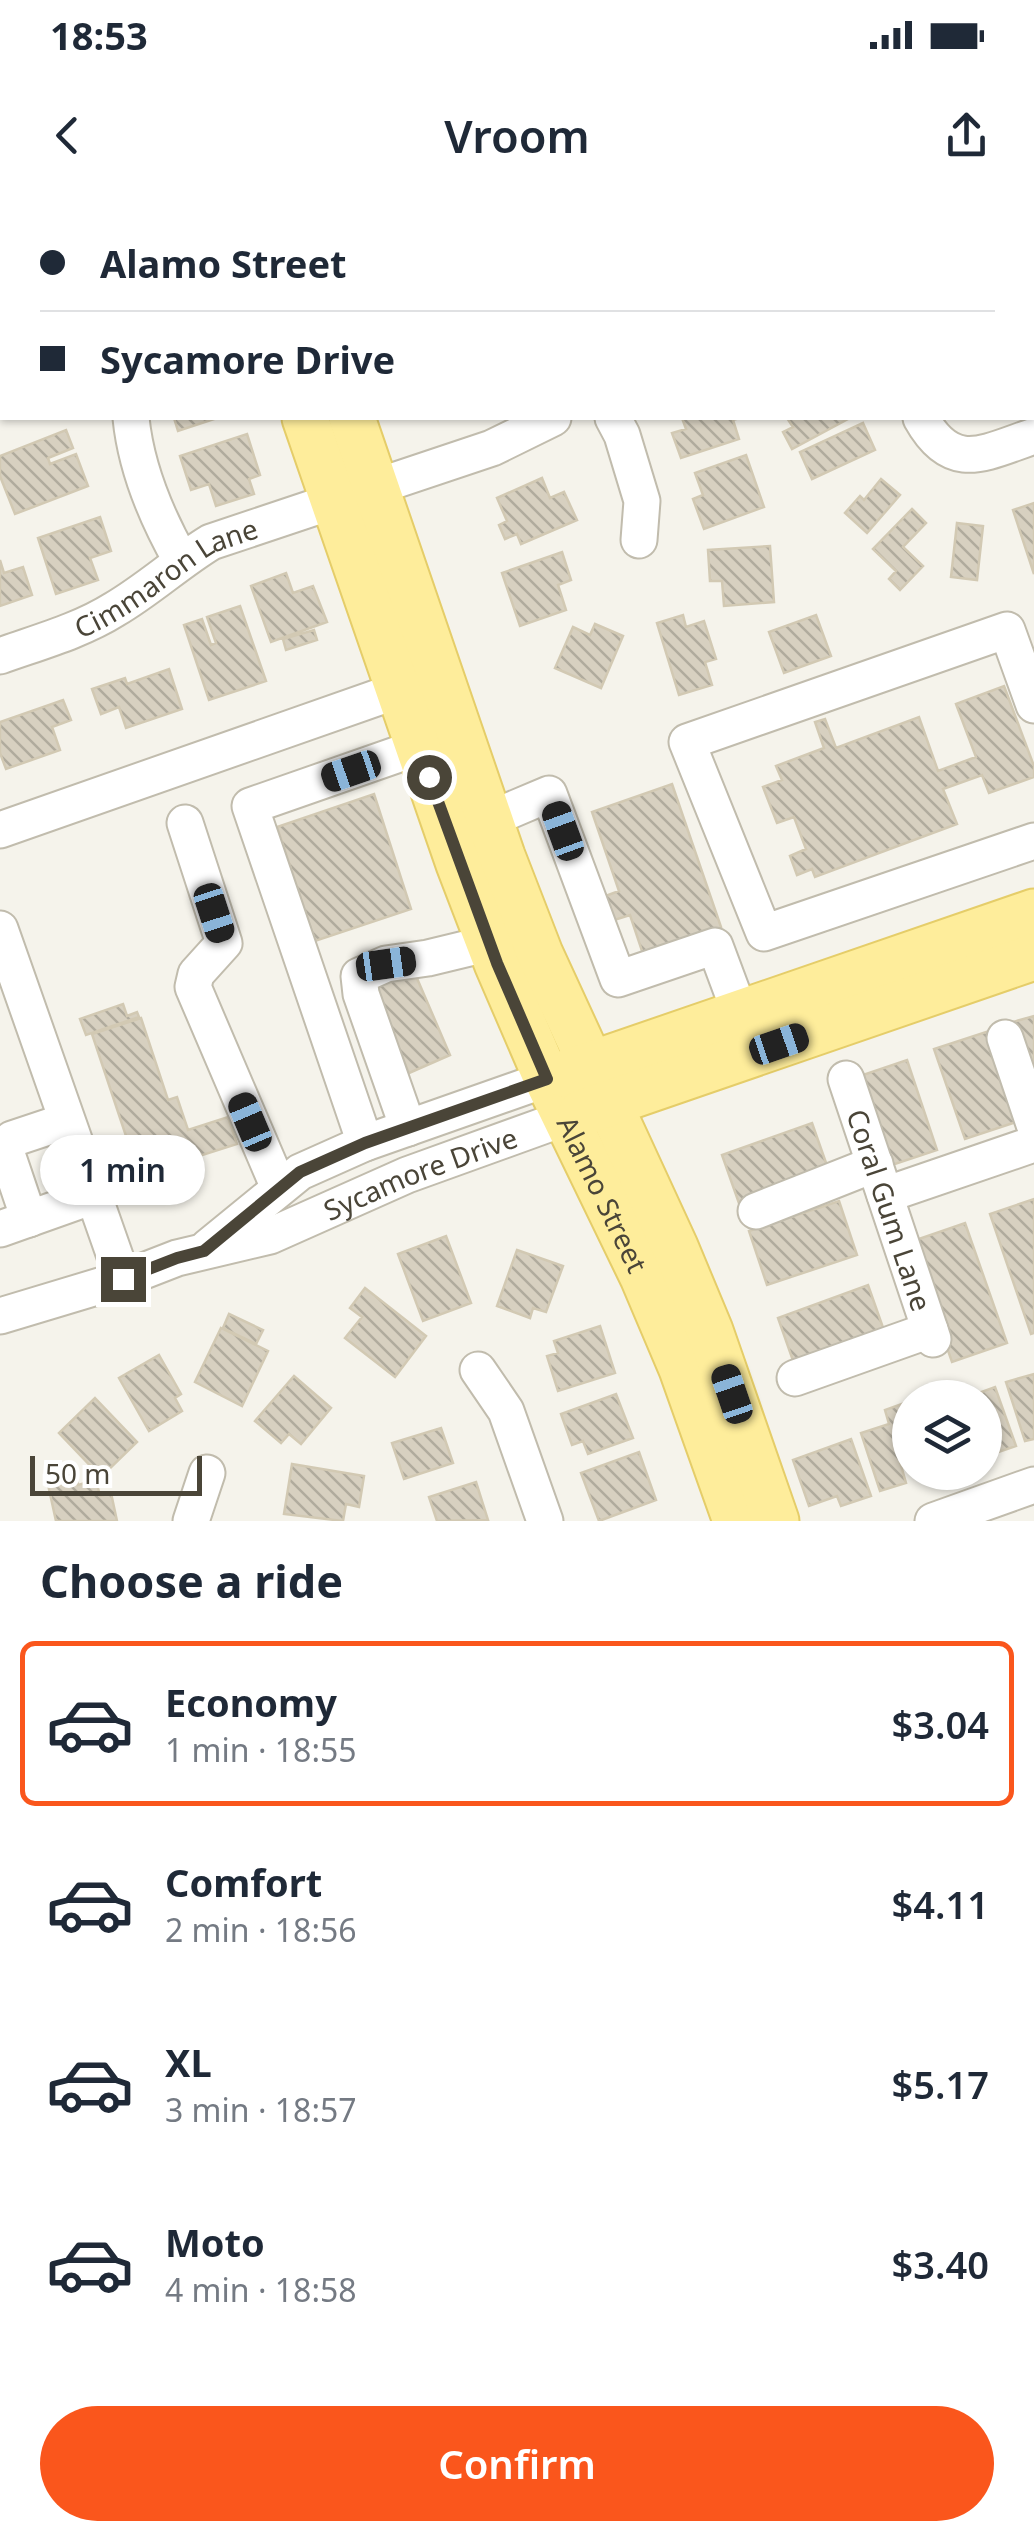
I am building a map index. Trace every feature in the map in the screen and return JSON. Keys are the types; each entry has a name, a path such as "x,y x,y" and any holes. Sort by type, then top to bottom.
{"main road":[{"name":"Alamo Street","path":"306,420 354,494 490,818 540,954 710,1331 776,1521"},
{"name":"Alamo Street","path":"352,420 354,494 399,690 418,748 490,943 556,1098 643,1277 682,1368 736,1521"},
{"name":"Sycamore Drive","path":"600,1084 740,1014 1034,912"},
{"name":"Sycamore Drive","path":"556,1098 1034,957"}],"street":[{"path":"131,420 134,444 155,509 181,560"},
{"name":"Cimmaron Lane","path":"0,656 75,630 116,609 212,542 492,448 549,420"},
{"path":"614,420 642,501 639,540"},
{"path":"922,420 932,437 954,454 981,454 1034,436"},
{"path":"1034,705 1007,630 687,742 764,933 1034,842"},
{"path":"0,830 399,690"},
{"path":"365,1143 250,806 418,748"},
{"path":"490,818 549,794 618,979 715,946 740,1014"},
{"path":"185,823 224,943 196,974 193,987 279,1188"},
{"path":"408,1128 361,994 359,976 386,964 490,943"},
{"path":"3,949 123,1279"},
{"path":"1005,1038 1034,1124"},
{"name":"Coral Gum Lane","path":"796,1378 932,1335 846,1079"},
{"name":"Sycamore Drive","path":"204,1251 300,1172 365,1143 408,1128 556,1098"},
{"name":"Sycamore Drive","path":"0,1316 123,1279 177,1258 270,1236 408,1175 556,1098"},
{"path":"66,1120 4,1145 14,1224 94,1196"},
{"path":"756,1211 1034,1144"},
{"path":"478,1370 506,1411 546,1521"},
{"path":"191,1521 207,1473"},
{"path":"933,1521 1034,1485"}],"building":[{"path":"175,420 211,420 178,431"},
{"path":"683,420 733,420 739,439 681,458 672,433 686,429"},
{"path":"788,420 846,420 792,449 783,432 793,427"},
{"path":"863,423 875,450 812,479 800,452"},
{"path":"66,430 73,448 48,458 50,464 76,454 88,486 15,514 0,476 0,456"},
{"path":"247,434 260,475 249,479 254,494 216,506 209,484 191,490 180,456"},
{"path":"746,455 764,507 704,529 693,499 703,495 695,473"},
{"path":"542,478 550,498 564,492 577,520 521,544 517,534 505,539 499,525 507,521 497,498"},
{"path":"881,479 900,495 867,533 845,513 860,496 864,500"},
{"path":"1034,503 1034,574 1013,510"},
{"path":"912,509 926,523 903,547 923,566 900,590 889,579 896,571 873,549"},
{"path":"100,517 111,551 90,558 98,580 56,594 38,538"},
{"path":"957,523 983,526 977,580 951,577"},
{"path":"770,546 774,602 724,606 722,581 710,581 708,550"},
{"path":"562,552 571,580 558,585 566,610 520,626 502,573"},
{"path":"0,560 4,573 23,567 32,595 0,606"},
{"path":"286,573 293,593 313,586 327,622 271,642 251,586"},
{"path":"240,606 266,681 209,700 184,625 202,619 211,645 216,643 207,617"},
{"path":"683,615 686,627 704,621 716,659 705,662 712,685 679,695 657,623"},
{"path":"816,615 831,656 784,673 769,632"},
{"path":"595,624 623,636 601,688 555,668 573,627 590,635"},
{"path":"314,630 317,640 286,650 283,639"},
{"path":"169,669 182,709 126,728 119,707 101,714 92,689 125,678 127,684"},
{"path":"1004,686 1034,766 1034,777 989,793 982,775 943,789 957,824 815,877 812,869 797,875 790,856 806,849 794,817 777,823 763,787 782,780 776,766 824,748 815,722 825,719 836,748 919,717 938,771 976,757 956,704"},
{"path":"63,700 71,720 52,727 60,750 6,769 0,753 0,722"},
{"path":"672,784 721,927 643,954 630,915 608,922 600,898 619,891 592,812"},
{"path":"374,794 411,909 315,941 277,827"},
{"path":"413,969 450,1055 409,1073 372,986"},
{"path":"123,1004 127,1016 137,1012 139,1017 86,1035 80,1019"},
{"path":"1034,1016 1034,1086 1013,1022"},
{"path":"141,1018 168,1100 177,1097 188,1130 228,1117 237,1144 177,1163 180,1175 154,1184 150,1172 139,1175 92,1034"},
{"path":"989,1031 1019,1121 965,1139 934,1049"},
{"path":"907,1060 937,1150 883,1168 854,1078"},
{"path":"812,1123 831,1177 741,1209 722,1155"},
{"path":"1034,1199 1034,1333 1031,1334 990,1214"},
{"path":"839,1201 857,1255 767,1285 749,1231"},
{"path":"965,1223 1007,1343 952,1362 910,1242"},
{"path":"446,1236 471,1303 423,1321 398,1254"},
{"path":"517,1250 563,1266 546,1312 533,1308 530,1318 497,1306"},
{"path":"868,1285 887,1339 797,1372 778,1318"},
{"path":"365,1288 426,1336 395,1377 345,1338 362,1317 350,1308"},
{"path":"229,1314 263,1330 256,1344 223,1328"},
{"path":"600,1326 615,1373 558,1391 547,1356 558,1353 554,1341"},
{"path":"221,1328 268,1351 242,1406 195,1382"},
{"path":"159,1355 181,1394 175,1398 182,1411 149,1431 119,1378"},
{"path":"1034,1374 1034,1439 1025,1441 1006,1382"},
{"path":"294,1376 331,1408 301,1444 289,1434 281,1443 255,1421"},
{"path":"616,1394 633,1438 588,1454 583,1441 572,1445 561,1414"},
{"path":"95,1398 137,1442 101,1477 59,1433"},
{"path":"892,1407 892,1487 880,1491 861,1433 889,1424 885,1410"},
{"path":"1002,1407 1016,1446 1002,1451"},
{"path":"441,1428 453,1463 404,1479 392,1443"},
{"path":"851,1439 871,1496 841,1506 837,1496 809,1506 793,1460"},
{"path":"639,1452 656,1500 599,1521 581,1473"},
{"path":"292,1464 364,1476 359,1507 346,1504 343,1521 284,1514"},
{"path":"75,1474 78,1485 96,1480 100,1496 111,1493 117,1521 56,1521 47,1480"},
{"path":"476,1482 488,1520 437,1521 429,1497"}],"route":[{"path":"123,1279 204,1251 300,1172 365,1143 547,1079 497,963 429,777"}]}
